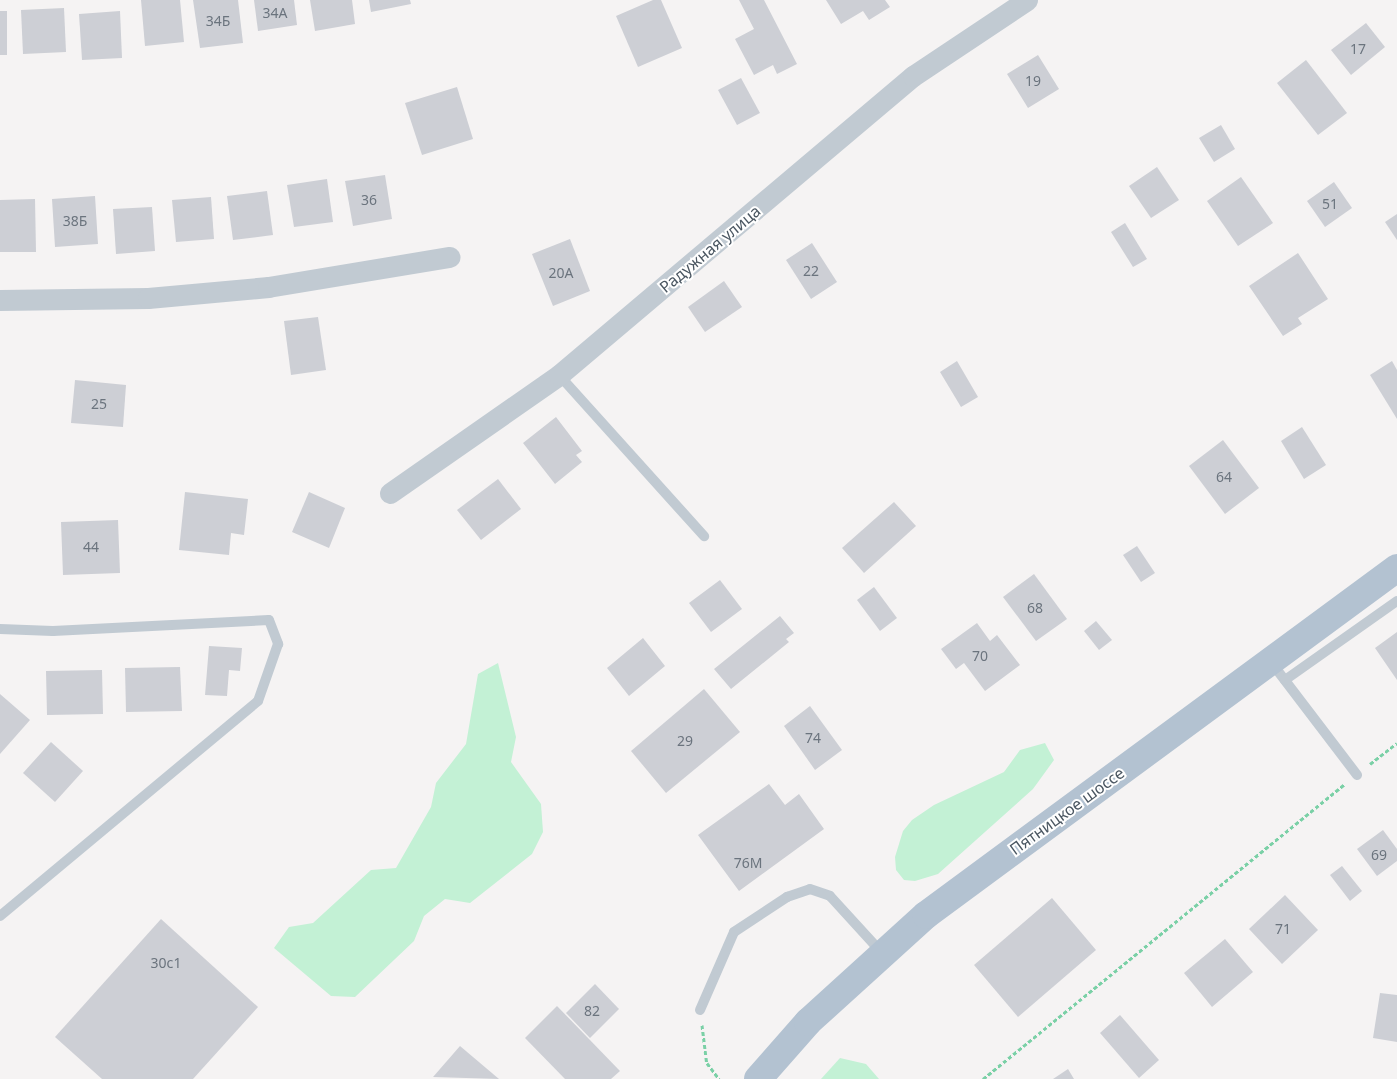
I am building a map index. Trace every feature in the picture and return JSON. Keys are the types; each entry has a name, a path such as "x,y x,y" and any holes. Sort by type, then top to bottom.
{"main road":[{"name":"Пятницкое шоссе","path":"758,1079 808,1022 926,915 1278,671 1397,568"}],"street":[{"name":"Радужная улица","path":"390,492 559,376 913,76 1027,0"},
{"path":"0,300 148,298 268,287 450,257"}],"lane":[{"path":"559,376 704,536"},
{"path":"1357,775 1278,671 1397,601"},
{"path":"0,629 53,631 269,620 278,644 258,701 0,916"},
{"path":"700,1010 734,932 795,894 810,889 830,896 883,954"}],"path":[{"path":"983,1079 1397,743"},
{"path":"700,1010 707,1063 718,1079"}],"green space":[{"path":"498,663 516,737 511,762 541,804 543,832 532,854 470,903 445,899 424,916 414,941 355,997 331,996 274,948 289,927 313,923 371,870 396,868 431,807 436,783 466,744 478,674"},
{"path":"1045,743 1054,760 1033,789 938,874 915,881 904,880 896,870 895,857 903,831 912,820 934,805 1004,772 1020,750"},
{"path":"840,1058 866,1064 879,1079 821,1079"}],"building":[{"path":"141,0 180,0 184,42 145,46"},
{"path":"193,0 238,0 243,43 200,48"},
{"path":"254,0 294,0 297,25 258,31"},
{"path":"310,0 352,0 355,24 315,31"},
{"path":"369,0 410,0 411,4 371,12"},
{"path":"653,0 661,0 682,48 638,67 616,16"},
{"path":"739,0 764,0 797,64 777,74 773,65 754,75 735,39 754,29"},
{"path":"826,0 885,0 890,7 869,20 863,11 841,24"},
{"path":"64,8 66,52 23,54 21,10"},
{"path":"0,11 7,11 7,55 0,55"},
{"path":"120,11 122,58 82,60 79,14"},
{"path":"1366,23 1385,47 1351,75 1331,50"},
{"path":"1038,55 1059,89 1028,108 1007,74"},
{"path":"1306,60 1347,113 1318,135 1277,83"},
{"path":"741,78 760,113 737,125 718,90"},
{"path":"457,87 473,139 422,155 405,103"},
{"path":"1221,125 1235,149 1214,162 1199,138"},
{"path":"1157,167 1179,200 1151,218 1129,186"},
{"path":"385,175 392,219 353,226 345,181"},
{"path":"1241,177 1273,223 1238,246 1207,201"},
{"path":"327,179 333,222 294,227 287,185"},
{"path":"1334,182 1352,208 1325,227 1307,201"},
{"path":"267,191 273,235 233,240 227,196"},
{"path":"95,196 98,244 55,247 52,199"},
{"path":"211,197 214,239 176,242 172,200"},
{"path":"35,199 36,252 0,252 0,200"},
{"path":"152,207 155,251 116,254 113,209"},
{"path":"1397,214 1397,240 1385,222"},
{"path":"1125,223 1147,259 1133,267 1111,232"},
{"path":"570,239 590,291 553,306 532,254"},
{"path":"812,243 837,282 811,299 786,260"},
{"path":"1298,253 1328,299 1298,318 1302,324 1283,336 1249,286"},
{"path":"724,281 742,307 705,332 688,307"},
{"path":"318,317 326,370 291,375 284,321"},
{"path":"957,361 978,397 961,407 940,372"},
{"path":"1392,361 1397,370 1397,419 1370,375"},
{"path":"75,380 126,385 123,427 71,423"},
{"path":"556,417 582,451 576,455 582,462 555,484 523,443"},
{"path":"1302,427 1326,465 1304,479 1281,441"},
{"path":"1223,440 1259,488 1225,514 1189,466"},
{"path":"498,479 521,509 481,540 457,510"},
{"path":"185,492 248,499 244,535 231,533 229,555 179,550"},
{"path":"309,492 345,508 329,548 292,532"},
{"path":"894,502 916,526 864,573 842,548"},
{"path":"118,520 120,573 63,575 61,522"},
{"path":"1137,546 1155,573 1141,582 1123,555"},
{"path":"1034,574 1067,619 1036,641 1003,597"},
{"path":"720,580 742,609 711,632 689,603"},
{"path":"874,587 897,618 880,631 857,600"},
{"path":"780,616 794,633 786,639 789,642 731,689 714,669"},
{"path":"1096,621 1112,640 1099,650 1084,631"},
{"path":"977,623 990,641 997,635 1020,665 985,691 964,663 956,669 941,649"},
{"path":"1397,632 1397,680 1375,648"},
{"path":"643,638 665,666 629,696 607,668"},
{"path":"209,646 242,648 240,671 229,670 227,696 205,695"},
{"path":"180,667 182,711 126,712 125,668"},
{"path":"102,670 103,714 47,715 46,671"},
{"path":"704,689 740,732 666,793 631,751"},
{"path":"0,694 30,720 0,754"},
{"path":"810,706 842,750 815,770 784,726"},
{"path":"51,742 83,771 55,802 23,773"},
{"path":"769,784 785,805 799,794 824,829 739,891 698,835"},
{"path":"1383,830 1397,849 1397,861 1377,876 1357,849"},
{"path":"1342,866 1362,891 1350,901 1330,875"},
{"path":"1285,895 1318,930 1282,964 1249,929"},
{"path":"1052,898 1096,950 1018,1017 974,965"},
{"path":"161,919 258,1007 193,1079 102,1079 55,1037"},
{"path":"1225,939 1253,972 1212,1007 1184,973"},
{"path":"595,984 619,1009 590,1038 566,1013"},
{"path":"1380,993 1397,995 1397,1042 1373,1038"},
{"path":"557,1006 620,1071 611,1079 565,1079 525,1038"},
{"path":"1120,1015 1159,1060 1139,1078 1100,1033"},
{"path":"460,1046 499,1079 433,1077"},
{"path":"1068,1069 1074,1079 1053,1079"}]}
